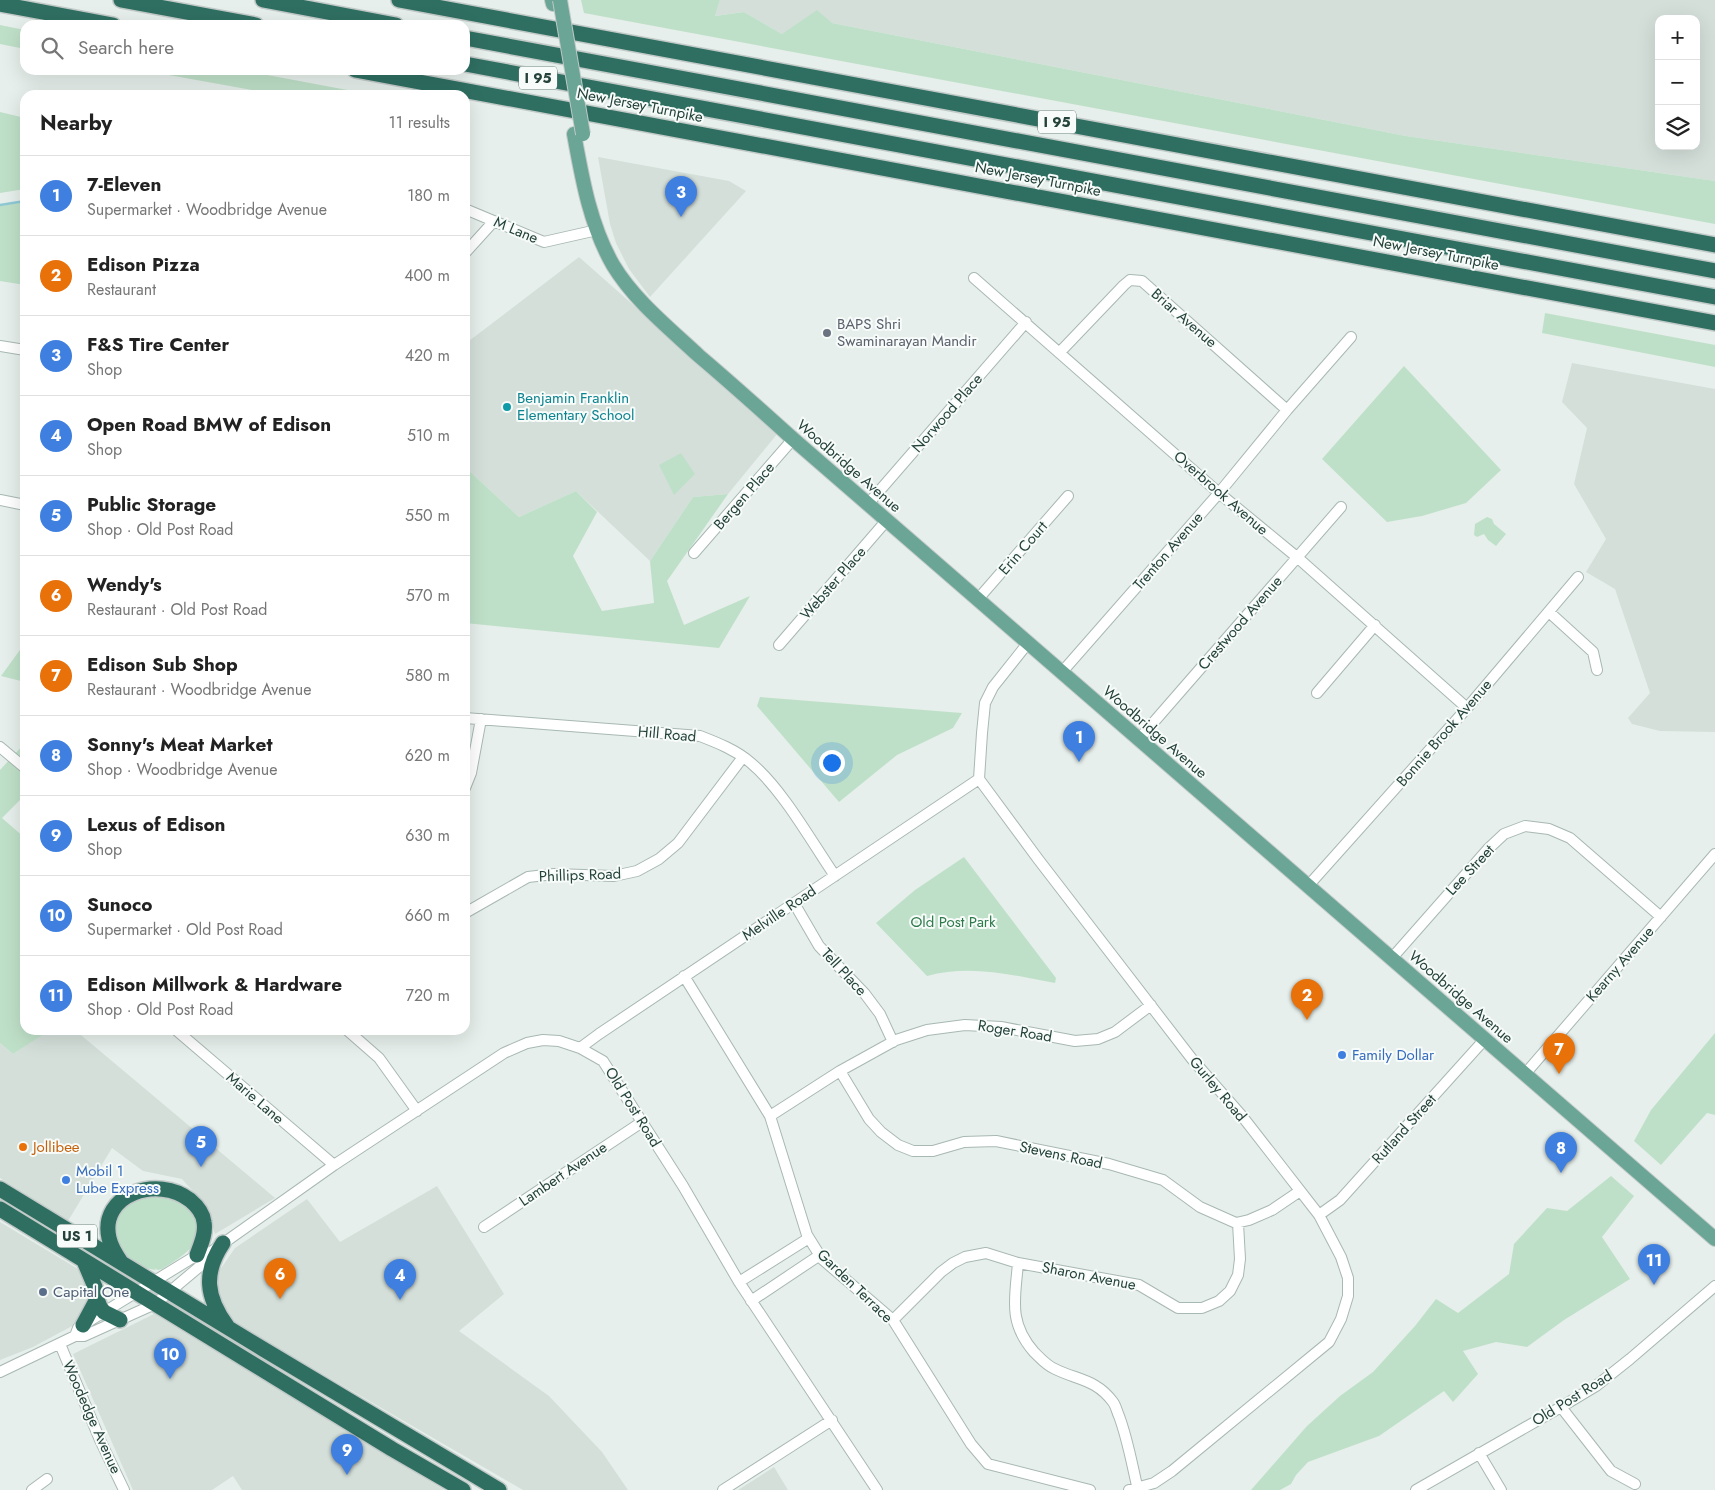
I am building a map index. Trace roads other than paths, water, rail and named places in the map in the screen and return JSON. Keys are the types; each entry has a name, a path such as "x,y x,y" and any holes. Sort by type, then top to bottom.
{"highway":[{"path":"121,0 229,20"},
{"path":"263,0 369,20"},
{"name":"I 95","path":"399,0 1715,245"},
{"path":"0,4 86,20"},
{"name":"I 95","path":"470,39 1715,271"},
{"name":"New Jersey Turnpike","path":"470,65 1715,297"},
{"name":"New Jersey Turnpike","path":"381,75 461,90"},
{"name":"New Jersey Turnpike","path":"470,92 1715,323"},
{"path":"122,1264 111,1244 108,1228 111,1217 124,1199 138,1192 155,1188 166,1188 180,1193 193,1202 201,1213 212,1262 210,1288 214,1305 229,1329"},
{"name":"US 1","path":"0,1189 229,1329 499,1490"},
{"name":"US 1","path":"0,1209 392,1449 463,1490"},
{"path":"84,1261 95,1287 100,1306 120,1320"},
{"path":"79,1331 100,1306"}],"main road":[{"name":"Woodbridge Avenue","path":"555,1 597,230 613,264 630,289 675,334 793,439 1715,1239"}],"street":[{"name":"M Lane","path":"470,211 544,242 597,230"},
{"path":"470,247 494,221"},
{"name":"Overbrook Avenue","path":"974,278 1219,493 1375,625 1467,708"},
{"name":"Briar Avenue","path":"1060,352 1124,285 1130,280 1142,281 1288,410"},
{"name":"Norwood Place","path":"868,504 1026,322"},
{"name":"Trenton Avenue","path":"1062,672 1219,493 1351,338"},
{"path":"0,346 20,349"},
{"name":"Bergen Place","path":"694,553 793,439"},
{"name":"Erin Court","path":"978,599 1068,496"},
{"path":"0,500 20,504"},
{"name":"Crestwood Avenue","path":"1138,739 1341,507"},
{"name":"Webster Place","path":"779,645 887,520"},
{"name":"Bonnie Brook Avenue","path":"1308,886 1467,708 1578,577"},
{"path":"1549,612 1592,652 1597,670"},
{"path":"1316,693 1375,625"},
{"path":"979,779 985,703 993,687 1028,643"},
{"name":"Hill Road","path":"470,718 700,736 731,749 752,764 777,791 835,876"},
{"path":"470,778 480,719"},
{"path":"0,747 20,764"},
{"name":"Phillips Road","path":"470,910 528,878 554,874 614,876 637,871 652,863 678,843 743,757"},
{"name":"Melville Road","path":"580,1048 590,1039 979,779"},
{"name":"Gurley Road","path":"979,779 1192,1059 1242,1116 1319,1215 1341,1256 1348,1278 1348,1296 1341,1319 1329,1342 1172,1471 1154,1482 1135,1489"},
{"name":"Lee Street","path":"1392,958 1488,849 1504,834 1525,826 1549,829 1570,838 1661,916"},
{"name":"Kearny Avenue","path":"1525,1074 1715,854"},
{"name":"Tell Place","path":"794,903 819,946 875,1007 893,1042"},
{"name":"Garden Terrace","path":"684,976 770,1116 808,1238 822,1259 893,1320 971,1444 988,1464 1090,1490"},
{"name":"Roger Road","path":"770,1116 840,1071 893,1042 927,1030 966,1024 1001,1027 1075,1041 1098,1039 1115,1032 1151,1005"},
{"name":"Marie Lane","path":"182,1035 334,1165"},
{"path":"353,1035 379,1058 417,1111"},
{"name":"Old Post Road","path":"100,1306 137,1293 210,1250 334,1165 504,1054 526,1043 543,1040 559,1041 580,1048 603,1061 683,1186 751,1301 832,1420 876,1490"},
{"name":"Rutland Street","path":"1319,1215 1340,1200 1485,1040"},
{"name":"Stevens Road","path":"840,1071 869,1119 880,1132 913,1151 933,1151 964,1142 996,1141 1108,1164 1163,1180 1200,1207 1238,1222"},
{"name":"Lambert Avenue","path":"484,1227 642,1122"},
{"path":"1238,1222 1249,1220 1272,1210 1300,1191"},
{"name":"Sharon Avenue","path":"893,1320 941,1272 965,1257 986,1253 1018,1263 1139,1284 1178,1308 1202,1308 1219,1301 1230,1291 1238,1275 1240,1259 1238,1222"},
{"path":"739,1282 808,1238"},
{"name":"Old Post Road","path":"0,1372 60,1344 79,1331 84,1336 155,1304 204,1262 210,1250"},
{"path":"751,1301 820,1255"},
{"path":"1018,1263 1014,1302 1019,1330 1031,1348 1046,1364 1054,1369 1086,1379 1114,1403 1125,1432 1135,1489"},
{"name":"Old Post Road","path":"1416,1490 1561,1408 1596,1386 1715,1286"},
{"name":"Woodedge Avenue","path":"60,1344 100,1440 124,1490"},
{"path":"1561,1408 1611,1471 1634,1484"},
{"path":"723,1490 832,1420"},
{"path":"1479,1453 1501,1490"},
{"path":"32,1490 47,1479"}],"waterway":[{"path":"0,205 20,202"}],"place":[{"name":"F&S Tire Center","path":"681,217"},
{"name":"BAPS Shri Swaminarayan Mandir","path":"827,333"},
{"name":"Benjamin Franklin Elementary School","path":"507,407"},
{"name":"7-Eleven","path":"1079,762"},
{"name":"Edison Pizza","path":"1307,1020"},
{"name":"Family Dollar","path":"1342,1055"},
{"name":"Edison Sub Shop","path":"1559,1074"},
{"name":"Jollibee","path":"23,1147"},
{"name":"Public Storage","path":"201,1167"},
{"name":"Sonny's Meat Market","path":"1561,1173"},
{"name":"Mobil 1 Lube Express","path":"66,1180"},
{"name":"Edison Millwork & Hardware","path":"1654,1285"},
{"name":"Capital One","path":"43,1292"},
{"name":"Wendy's","path":"280,1299"},
{"name":"Open Road BMW of Edison","path":"400,1300"},
{"name":"Sunoco","path":"170,1379"},
{"name":"Lexus of Edison","path":"347,1475"}],"park label":[{"name":"Old Post Park","path":"953,922"}]}
